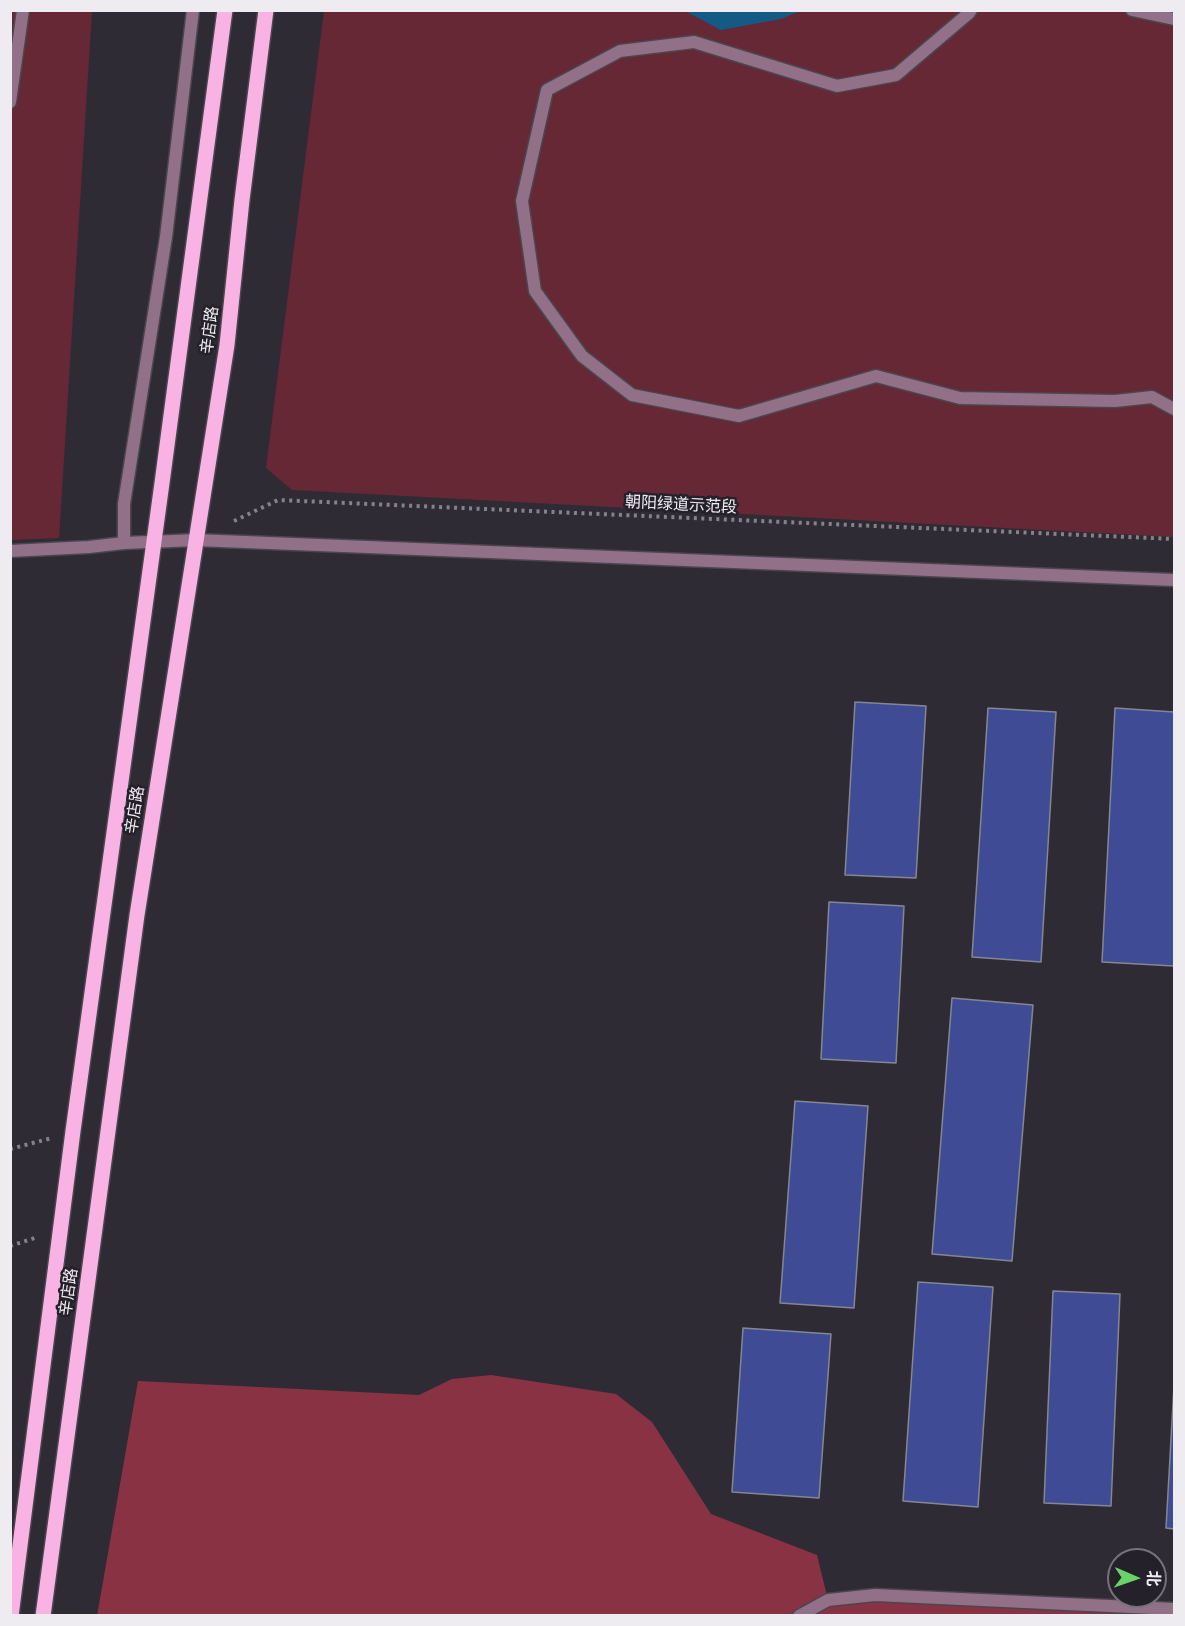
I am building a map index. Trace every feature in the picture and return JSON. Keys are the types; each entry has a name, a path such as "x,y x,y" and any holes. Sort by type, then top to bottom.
{"main road":[{"name":"辛店路","path":"11,1616 73,1131 225,10"},
{"name":"辛店路","path":"43,1616 137,915 227,345 242,200 266,10"}],"street":[{"path":"10,102 23,10"},
{"path":"124,543 124,504 166,237 193,10"},
{"path":"971,10 896,75 837,86 694,42 620,51 547,90 522,201 536,291 582,356 632,395 739,416 876,376 960,398 1115,401 1152,396 1174,409"},
{"path":"1132,10 1174,19"},
{"path":"10,551 196,540 1174,579"},
{"path":"799,1616 828,1600 875,1595 1174,1609"}],"path":[{"name":"朝阳绿道示范段","path":"196,540 278,500 1174,539"},
{"path":"10,1149 73,1131"}],"shaded area":[{"path":"10,11 92,11 59,538 11,540"},
{"path":"324,11 1174,11 1174,537 292,490 266,468"},
{"path":"491,1375 616,1394 652,1422 711,1514 817,1555 828,1600 875,1595 1107,1606 1107,1608 1135,1608 1134,1616 97,1616 138,1381 419,1395 452,1379"}],"water":[{"path":"685,11 800,11 781,19 721,30"}],"building":[{"path":"855,702 926,706 916,878 845,875"},
{"path":"988,708 1056,712 1041,962 972,957"},
{"path":"1115,708 1174,712 1174,966 1102,962"},
{"path":"829,902 904,906 896,1063 821,1059"},
{"path":"952,998 1033,1005 1012,1261 932,1254"},
{"path":"795,1101 868,1106 854,1308 780,1303"},
{"path":"918,1282 993,1287 978,1507 903,1501"},
{"path":"1053,1291 1120,1294 1111,1506 1044,1503"},
{"path":"743,1328 831,1334 819,1498 732,1492"},
{"path":"1174,1386 1174,1529 1166,1528"}]}
